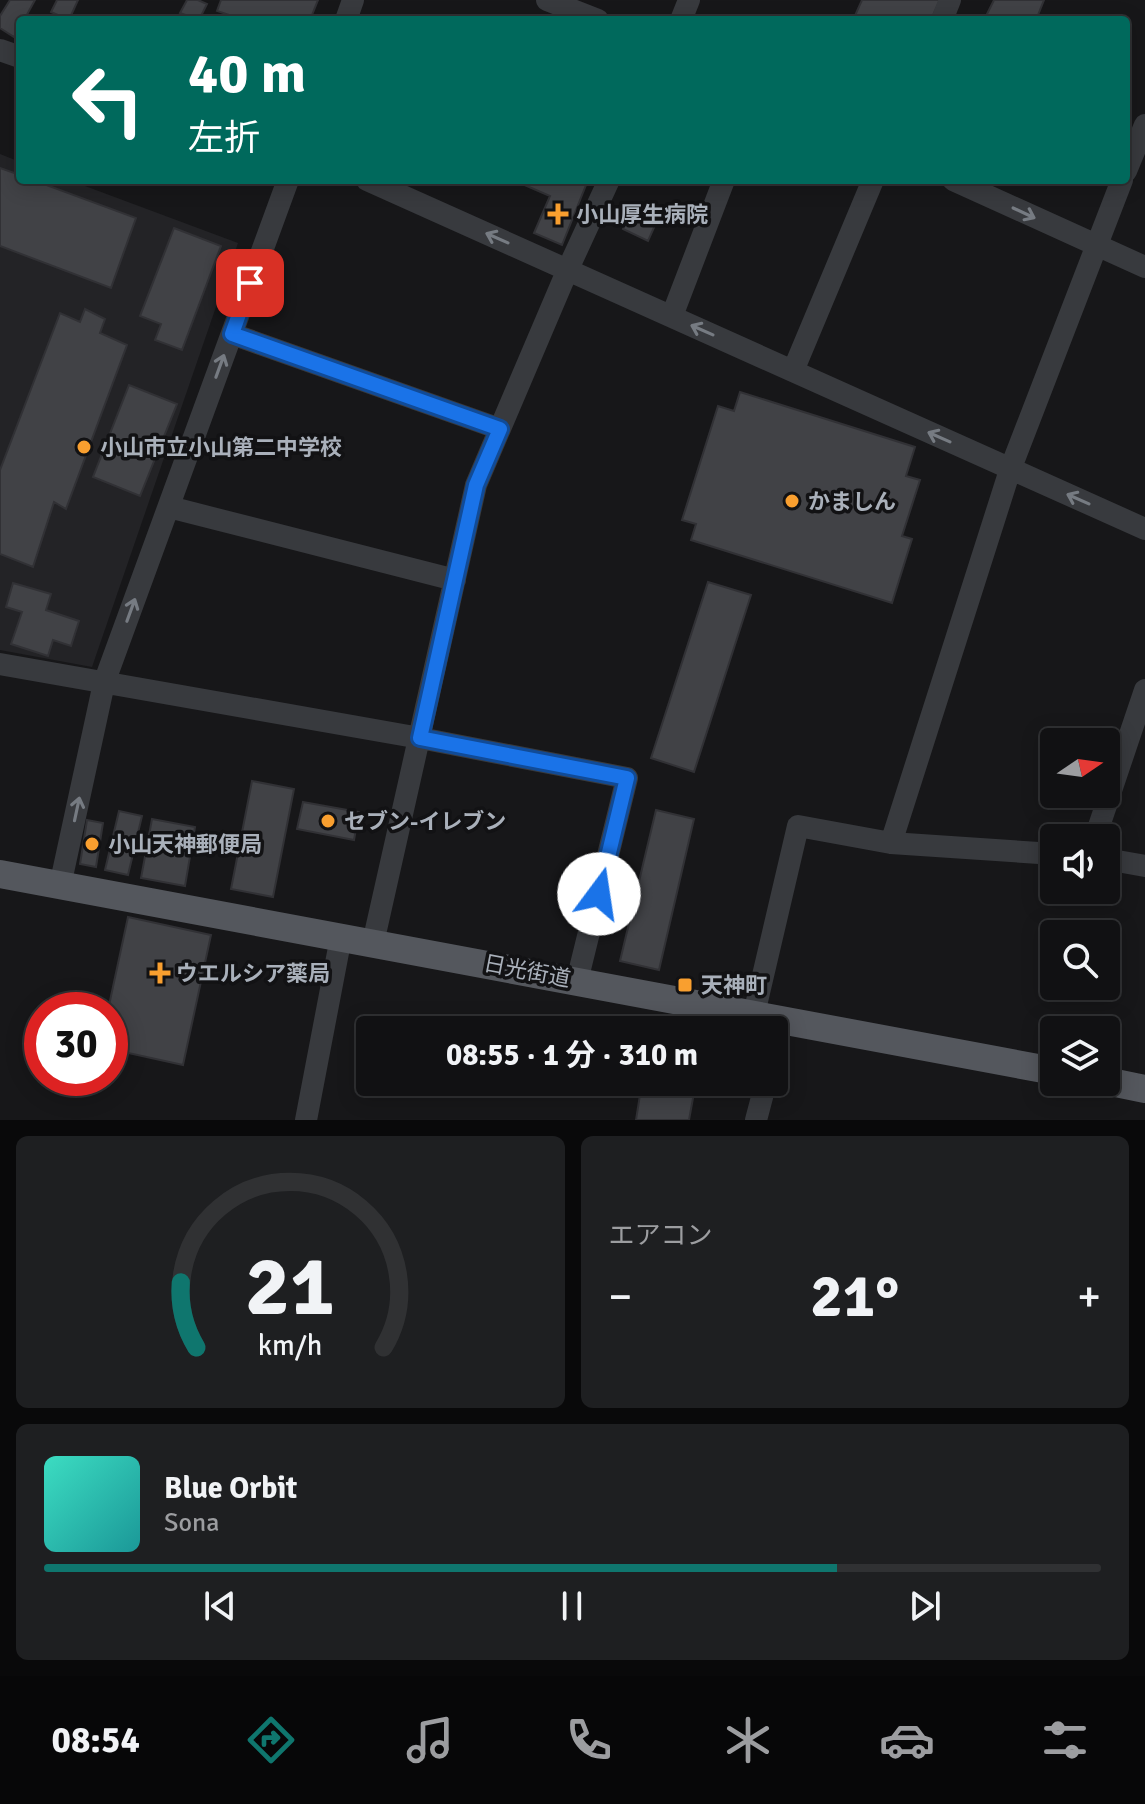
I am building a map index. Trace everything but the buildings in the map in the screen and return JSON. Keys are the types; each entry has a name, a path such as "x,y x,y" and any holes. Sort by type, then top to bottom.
{"main road":[{"name":"日光街道","path":"0,874 763,1016"},
{"name":"日光街道","path":"788,1021 1040,1068"},
{"path":"1120,1084 1145,1089"}],"street":[{"path":"547,0 588,16"},
{"path":"1130,161 1145,125"},
{"path":"60,886 104,683 287,184"},
{"path":"376,184 1145,529"},
{"path":"373,943 476,485 607,184"},
{"path":"672,316 722,184"},
{"path":"793,371 871,184"},
{"path":"962,184 1145,267"},
{"path":"891,843 1010,470 1120,184"},
{"path":"232,334 500,429"},
{"path":"169,507 455,580"},
{"path":"0,664 627,778 577,981"},
{"path":"1100,824 1145,690"},
{"path":"768,1016 798,826 891,843 1040,853"},
{"path":"1120,862 1145,866"},
{"path":"306,1120 341,937"},
{"path":"756,1120 762,1096"}],"shaded area":[{"name":"小山市立小山第二中学校","path":"0,154 16,160 16,184 80,184 238,243 92,667 0,650"}],"place":[{"name":"小山厚生病院","path":"558,214"},
{"name":"小山市立小山第二中学校","path":"84,447"},
{"name":"かましん","path":"792,501"},
{"name":"セブン-イレブン","path":"328,821"},
{"name":"小山天神郵便局","path":"92,844"},
{"name":"ウエルシア薬局","path":"160,973"},
{"name":"天神町","path":"685,985"}],"route":[{"path":"250,283 232,334 500,429 476,485 420,738 627,778 599,894"}]}
